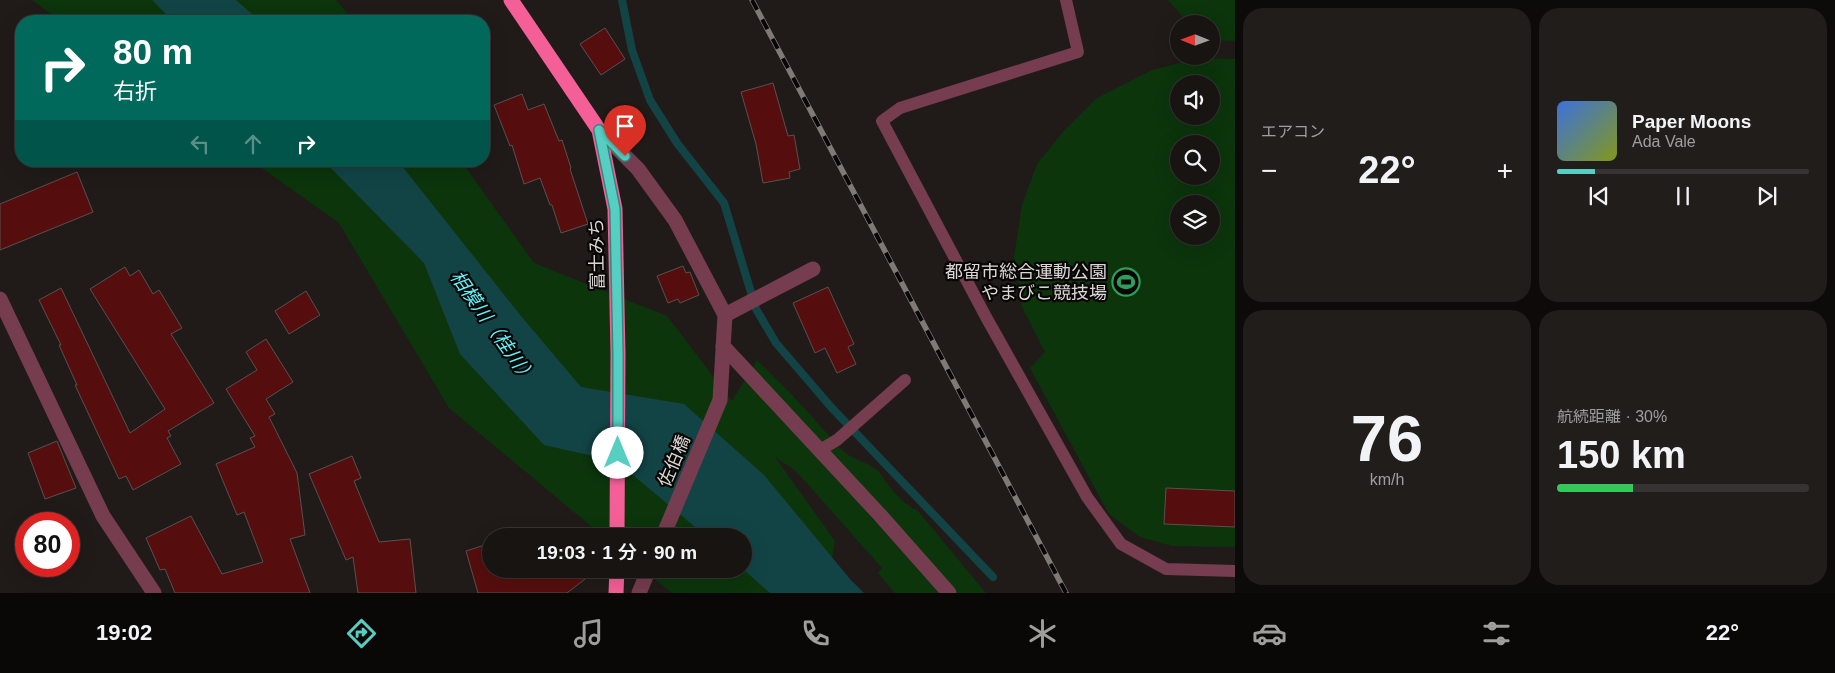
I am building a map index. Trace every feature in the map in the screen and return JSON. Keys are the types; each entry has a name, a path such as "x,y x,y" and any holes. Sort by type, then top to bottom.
{"highway":[{"name":"富士みち","path":"511,0 599,130 615,209 618,353 617,528"},
{"path":"616,593 617,578"}],"street":[{"path":"599,130 638,169 675,220 725,315 813,269"},
{"path":"0,299 103,516 154,593"},
{"name":"佐伯橋","path":"666,528 720,400 725,315"},
{"path":"723,346 949,593"},
{"path":"639,593 646,578"}],"lane":[{"path":"1066,0 1078,52 900,108 882,121 986,317 1087,497 1121,544 1166,570 1235,571"},
{"path":"820,450 837,440 905,380"}],"green space":[{"path":"32,0 336,0 349,15 52,15"},
{"path":"1168,0 1235,0 1235,41 1220,40 1220,15 1181,15"},
{"name":"都留市総合運動公園 やまびこ競技場","path":"1220,59 1235,59 1235,547 1172,546 1140,537 1109,514 1030,368 1045,352 1022,307 1014,257 1022,205 1037,164 1063,132 1097,98 1152,70 1172,65 1220,65"},
{"path":"260,167 465,167 534,263 667,316 732,401 757,360 843,451 877,470 900,499 918,511 986,593 895,593 878,573 882,568 796,471 775,457 835,541 826,593 672,593 653,578 752,578 752,528 593,528 449,408 339,223"}],"water":[{"path":"152,0 236,0 253,15 167,15"},
{"name":"相模川（桂川）","path":"330,167 403,167 521,316 581,387 684,404 764,475 850,579 864,593 770,593 752,577 752,528 696,528 616,461 544,445 460,354 424,263"}],"building":[{"path":"605,28 625,59 601,75 580,44"},
{"path":"773,83 788,136 794,135 800,169 789,172 790,178 763,183 756,144 741,92"},
{"path":"522,94 528,110 544,104 559,141 562,140 588,224 561,233 552,205 550,205 540,178 524,184 512,145 510,146 494,105"},
{"path":"77,172 93,212 0,250 0,204"},
{"path":"683,266 686,273 690,272 699,295 680,303 678,299 668,303 657,276"},
{"path":"125,267 130,276 139,270 153,294 159,290 182,328 171,334 214,403 168,431 171,436 167,438 181,464 133,490 126,476 119,479 75,385 77,385 59,345 61,345 39,300 61,288 130,433 165,409 90,289"},
{"path":"828,287 854,344 848,347 856,364 837,373 825,348 815,353 793,303"},
{"path":"306,291 320,315 289,334 275,311"},
{"path":"266,339 293,382 266,399 275,414 269,417 297,473 305,535 290,539 310,593 175,593 165,569 160,570 146,538 191,516 222,574 263,562 244,512 237,515 216,464 255,447 250,438 255,436 226,389 257,370 246,352"},
{"path":"57,441 76,488 45,499 28,453"},
{"path":"352,456 361,478 354,481 379,542 410,539 416,593 358,593 353,557 346,560 309,474"},
{"path":"1166,488 1235,491 1235,527 1164,524"},
{"path":"482,546 482,578 586,578 567,593 478,593 466,551"}],"waterway":[{"path":"622,0 632,50 650,100 677,143 724,203 756,309 776,343 831,407 993,577"}],"railway":[{"path":"752,0 1066,593"}],"place":[{"name":"都留市総合運動公園 やまびこ競技場","path":"1126,282"}],"route":[{"path":"618,453 615,209 599,130 625,156"}]}
